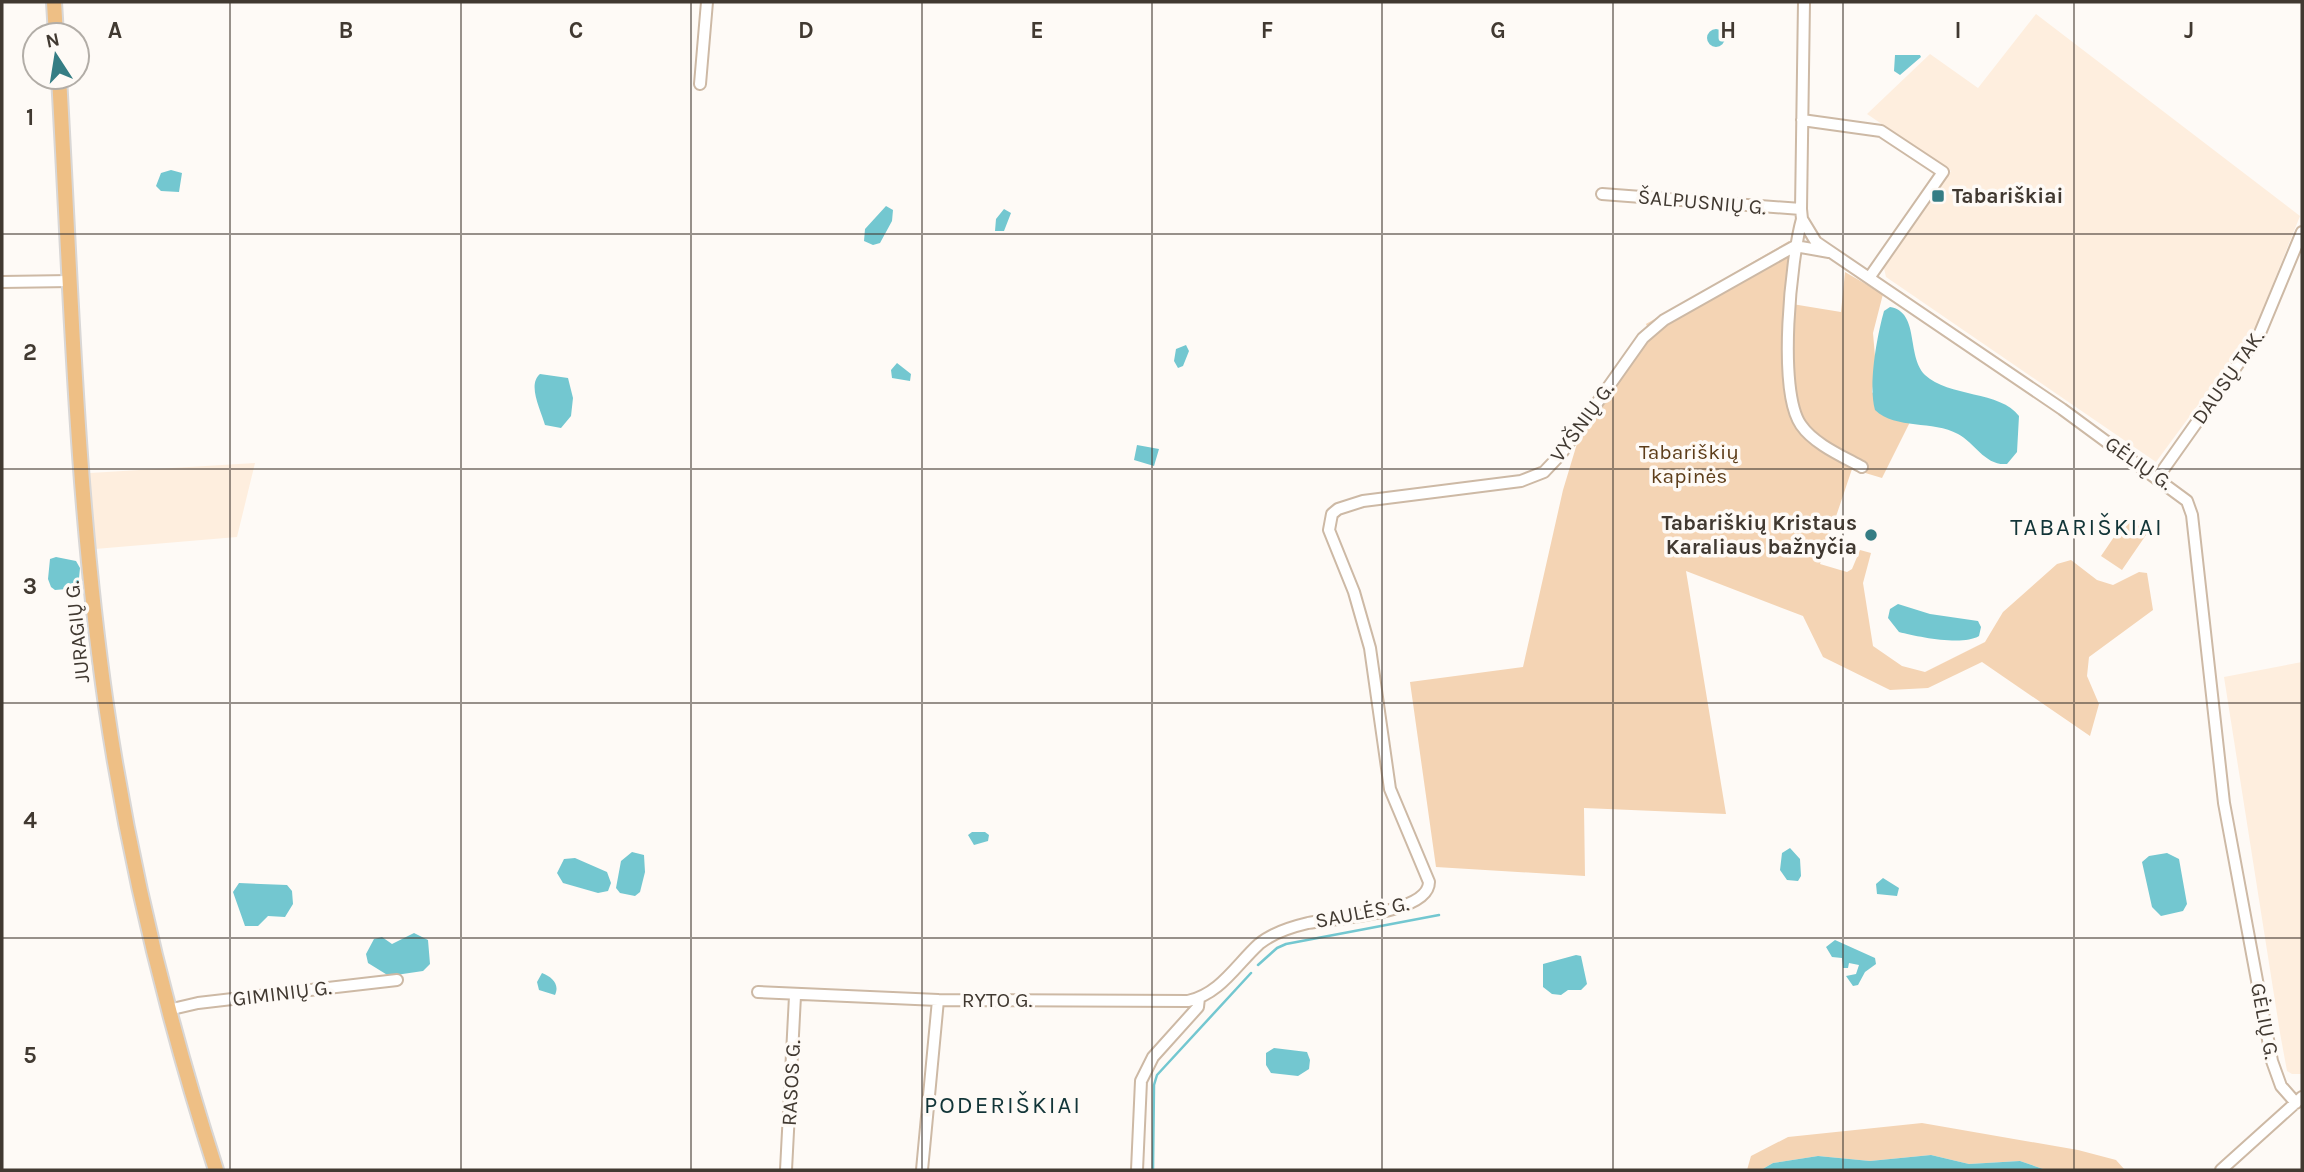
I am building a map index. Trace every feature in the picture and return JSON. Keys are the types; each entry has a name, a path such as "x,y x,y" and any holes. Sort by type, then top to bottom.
{"main road":[{"path":"54,2 55,21"},
{"name":"JURAGIŲ G.","path":"59,91 101,664 131,850 168,1010 216,1170"}],"street":[{"path":"699,83 707,2"},
{"path":"1804,2 1802,214 1795,246 1788,359 1796,412 1802,426 1811,435 1862,467"},
{"path":"1802,120 1881,131 1943,172 1869,278"},
{"name":"ŠALPUSNIŲ G.","path":"1602,194 1802,214"},
{"name":"GĖLIŲ G.","path":"1802,214 1816,242 1829,252 2158,477 2188,501 2192,515 2224,803 2272,1060 2281,1086 2299,1100"},
{"name":"DAUSŲ TAK.","path":"2158,477 2260,333 2302,232"},
{"path":"1795,246 1829,252"},
{"name":"VYŠNIŲ G.","path":"1332,514 1347,505 1363,501 1503,485 1544,472 1561,454 1643,338 1653,328 1795,246"},
{"path":"2,282 71,281"},
{"name":"SAULĖS G.","path":"1137,1170 1141,1081 1153,1057 1198,1007 1199,998 1225,981 1271,935 1306,923 1414,904 1429,890 1426,873 1390,789 1370,648 1350,579 1331,540 1329,522 1332,514"},
{"name":"GIMINIŲ G.","path":"168,1010 198,1003 397,980"},
{"name":"RYTO G.","path":"758,992 795,996 854,995 938,1000 1199,998"},
{"name":"RASOS G.","path":"786,1170 795,996"},
{"path":"922,1170 938,1000"},
{"path":"2221,1170 2299,1100"}],"shaded area":[{"path":"2036,14 2300,216 2256,326 2156,462 1886,277 1884,268 1951,171 1867,114 1930,54 1978,88"},
{"path":"255,463 237,537 95,549 90,473"},
{"path":"2302,662 2302,1074 2292,1074 2287,1071 2280,1033 2224,677"}],"green space":[{"name":"Tabariškių kapinės","path":"1789,241 1786,303 1841,312 1845,272 1883,294 1873,333 1876,368 1872,392 1895,420 1910,422 1882,478 1852,469 1820,564 1847,572 1852,569 1860,550 1871,553 1863,583 1873,646 1902,666 1925,672 1985,642 2003,612 2057,564 2071,560 2097,580 2113,585 2139,572 2147,573 2153,610 2089,657 2087,676 2099,704 2090,736 1982,662 1928,688 1890,690 1823,657 1803,616 1686,571 1726,814 1584,808 1585,876 1436,867 1410,682 1523,667 1563,490 1579,437 1651,334 1646,324"},
{"path":"2127,518 2148,532 2122,570 2101,556"},
{"path":"1922,1123 2078,1150 2116,1160 2125,1170 2046,1170 2020,1161 1969,1164 1931,1155 1870,1161 1818,1156 1773,1163 1761,1170 1747,1170 1751,1156 1788,1137"}],"water":[{"path":"1716,29 1722,32 1725,38 1722,44 1716,47 1710,44 1707,38 1710,32"},
{"path":"1895,55 1921,57 1900,75 1894,71"},
{"path":"171,170 182,173 179,192 161,191 156,186 161,173"},
{"path":"886,206 893,210 892,221 880,243 873,245 864,241 865,229"},
{"path":"1004,209 1011,213 1004,231 995,231 996,219"},
{"path":"1890,307 1905,317 1919,367 1925,375 1947,387 2000,402 2019,416 2017,452 2007,464 1999,464 1986,458 1958,434 1937,427 1893,420 1875,410 1872,388 1876,347 1884,311"},
{"path":"1186,345 1189,351 1183,366 1178,368 1174,361 1176,349"},
{"path":"897,363 911,374 910,381 892,378 891,370"},
{"path":"540,374 568,378 573,398 571,416 561,428 545,425 535,391 536,379"},
{"path":"1137,445 1159,449 1154,466 1134,460"},
{"path":"56,557 76,561 80,568 78,588 55,590 51,587 48,579 50,559"},
{"path":"1898,604 1930,614 1978,621 1981,627 1979,636 1952,640 1899,632 1888,618 1890,609"},
{"path":"972,832 985,832 989,835 988,841 974,845 968,835"},
{"path":"1790,848 1800,859 1801,876 1798,881 1787,880 1780,870 1782,853"},
{"path":"632,852 644,855 645,872 640,892 635,896 620,893 616,888 621,861"},
{"path":"2167,853 2179,859 2187,904 2183,911 2161,916 2152,907 2142,862 2149,856"},
{"path":"575,858 607,872 611,883 608,891 598,893 563,883 557,873 564,859"},
{"path":"1883,878 1899,888 1897,896 1877,894 1876,884"},
{"path":"239,883 287,885 292,891 293,904 285,917 268,916 258,926 245,926 233,892"},
{"path":"414,933 428,940 430,964 423,971 389,976 368,963 366,954 374,939 382,937 392,944"},
{"path":"1835,940 1875,958 1876,964 1865,972 1858,985 1853,986 1846,976 1856,974 1859,965 1849,963 1848,968 1843,968 1842,958 1832,957 1826,947"},
{"path":"1581,956 1587,984 1581,990 1568,990 1561,995 1552,994 1543,987 1543,964"},
{"path":"542,973 554,981 555,995 539,990 537,982"},
{"path":"1274,1048 1307,1052 1309,1069 1298,1076 1271,1073 1266,1065 1266,1053"},
{"path":"1931,1155 1969,1164 2020,1161 2046,1170 1761,1170 1773,1163 1818,1156 1870,1161"}],"waterway":[{"path":"1258,965 1277,948 1286,944 1439,915"},
{"path":"1153,1170 1154,1085 1157,1075 1251,973"}],"place":[{"name":"Tabariškiai","path":"1938,196"},
{"name":"Tabariškių Kristaus Karaliaus bažnyčia","path":"1871,535"}],"district":[{"name":"TABARIŠKIAI","path":"2087,527"},
{"name":"PODERIŠKIAI","path":"1003,1105"}]}
